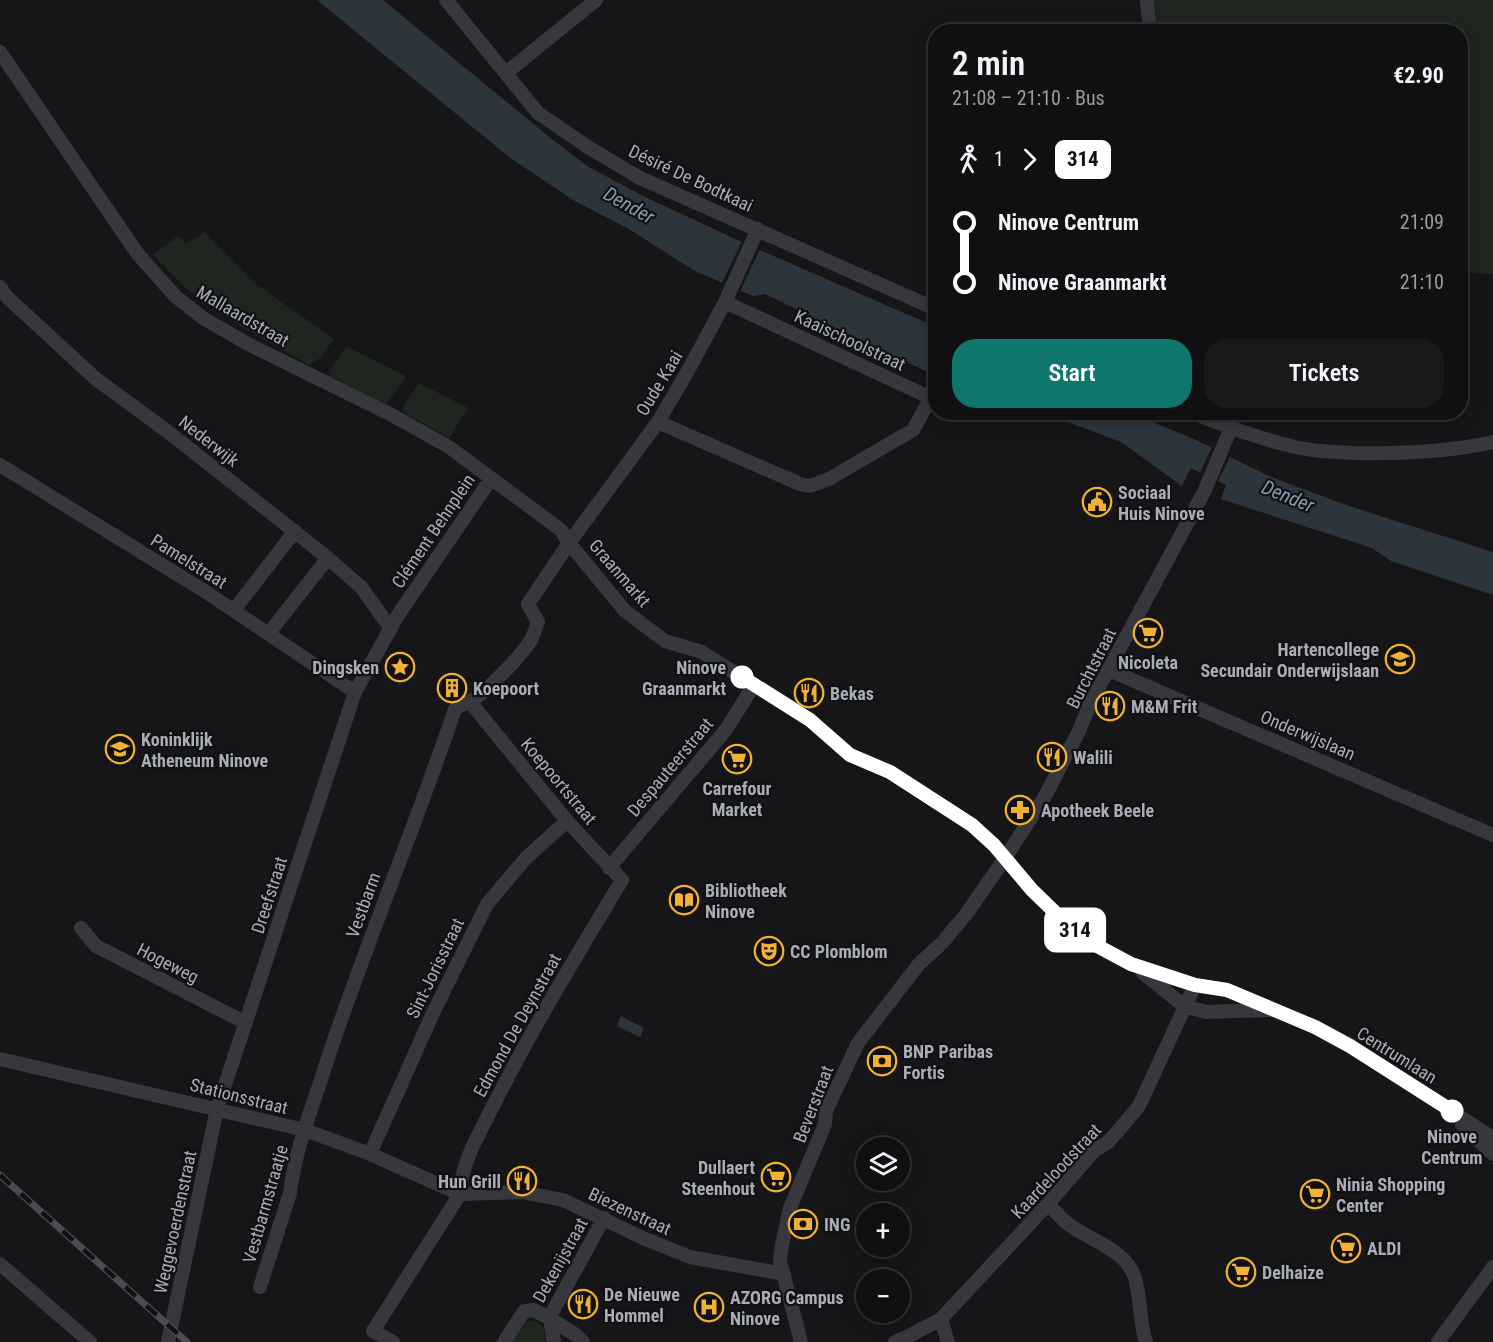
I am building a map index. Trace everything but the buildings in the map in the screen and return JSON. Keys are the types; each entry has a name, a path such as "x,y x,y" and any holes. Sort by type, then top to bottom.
{"street":[{"name":"Désiré De Bodtkaai","path":"446,0 538,112 588,147 640,178 756,233 928,306"},
{"path":"506,73 596,0"},
{"path":"1147,0 1149,24"},
{"name":"Mallaardstraat","path":"0,52 137,253 175,296 204,318 248,344 428,434 491,479"},
{"name":"Oude Kaai","path":"470,702 507,668 531,640 538,622 528,604 569,543 658,422 725,302 756,233"},
{"name":"Nederwijk","path":"0,287 7,297 96,379 167,431 328,558 362,588 391,629"},
{"name":"Kaaischoolstraat","path":"725,302 928,397"},
{"name":"Kaaischoolstraat","path":"658,422 800,484 810,486 829,479 913,430 928,403"},
{"path":"1210,420 1295,447 1312,450 1384,453 1460,449 1493,442"},
{"name":"Burchtstraat","path":"919,964 942,943 967,913 1044,798 1204,492 1231,428"},
{"name":"Pamelstraat","path":"0,465 234,610 355,692"},
{"name":"Clément Behnplein","path":"355,692 431,566 491,479 561,530 569,543"},
{"path":"234,610 295,531"},
{"name":"Graanmarkt","path":"569,543 625,611 639,623 665,641 702,652 810,720 850,755 890,772 972,825 1005,858"},
{"path":"269,633 328,558"},
{"name":"Onderwijslaan","path":"1109,670 1493,835"},
{"name":"Despauteerstraat","path":"609,868 725,731 754,685"},
{"name":"Dreefstraat","path":"217,1109 355,692"},
{"name":"Koepoortstraat","path":"470,702 567,821 622,880"},
{"name":"Vestbarm","path":"305,1131 345,1008 454,709 470,702"},
{"name":"Sint-Jorisstraat","path":"370,1154 438,1003 487,904 526,858 567,821"},
{"name":"Centrumlaan","path":"1005,858 1032,890 1069,926 1099,947 1131,964 1195,985 1227,990 1276,1009 1350,1046 1493,1138"},
{"name":"Edmond De Deynstraat","path":"393,1342 373,1331 460,1194 460,1185 473,1146 518,1056 622,880"},
{"name":"Hogeweg","path":"81,928 96,946 246,1023"},
{"name":"Beverstraat","path":"801,1342 780,1261 784,1227 825,1124 826,1111 858,1043 919,964"},
{"name":"Centrumlaan","path":"1131,964 1185,1006 1206,1012 1276,1009"},
{"name":"Kaardeloodstraat","path":"895,1342 941,1319 1095,1150 1107,1143 1139,1106 1195,985"},
{"name":"Stationsstraat","path":"0,1059 305,1131 370,1154 460,1194"},
{"name":"Centrumlaan","path":"1434,1100 1493,1154"},
{"name":"Weggevoerdenstraat","path":"168,1342 217,1109"},
{"name":"Vestbarmstraatje","path":"260,1287 290,1193 291,1179 305,1131"},
{"name":"Biezenstraat","path":"460,1194 522,1192 563,1200 643,1238 690,1257 784,1274"},
{"path":"1048,1204 1069,1224 1116,1254 1135,1276 1142,1330 1146,1342"},
{"name":"Dekenijstraat","path":"549,1318 604,1218"},
{"path":"0,1264 90,1342"},
{"path":"1438,1342 1493,1267"},
{"path":"504,1342 525,1311 534,1310 576,1335 583,1342"},
{"path":"549,1318 554,1342"},
{"path":"941,1319 948,1342"}],"shaded area":[{"path":"1154,0 1493,0 1493,274 1468,272 1468,24 1157,24"},
{"path":"205,232 253,282 334,339 320,358 309,365 235,323 188,290 153,255 178,236 186,244"},
{"path":"346,346 406,376 386,404 330,376 329,372"},
{"path":"419,383 468,408 449,438 404,412 403,407"},
{"path":"528,1321 540,1324 546,1342 512,1342 523,1324"}],"water":[{"name":"Dender","path":"317,0 383,0 587,166 643,196 744,243 928,324 928,372 765,294 753,296 693,270 629,229 573,200 509,157"},
{"name":"Dender","path":"1063,420 1147,420 1194,439 1271,477 1349,506 1493,552 1493,595 1391,561 1372,548 1221,499 1226,485 1191,468 1182,486 1121,442"},
{"path":"621,1016 644,1028 640,1037 617,1026"}],"pier":[{"path":"743,239 761,247 739,294 721,285"},
{"path":"1212,447 1231,455 1217,483 1199,475"}],"railway":[{"path":"0,1175 187,1342"}],"bus line":[{"name":"314","path":"742,677 810,720 850,755 890,772 972,825 994,845 1032,890 1069,926 1090,942 1131,964 1195,985 1227,990 1315,1027 1350,1046 1452,1111"}],"place":[{"name":"Sociaal Huis Ninove","path":"1097,502"},
{"name":"Nicoleta","path":"1148,633"},
{"name":"Hartencollege Secundair Onderwijslaan","path":"1400,659"},
{"name":"Dingsken","path":"400,667"},
{"name":"Ninove Graanmarkt","path":"742,677"},
{"name":"Koepoort","path":"452,688"},
{"name":"Bekas","path":"809,693"},
{"name":"M&M Frit","path":"1110,706"},
{"name":"Koninklijk Atheneum Ninove","path":"120,749"},
{"name":"Walili","path":"1052,757"},
{"name":"Carrefour Market","path":"737,759"},
{"name":"Apotheek Beele","path":"1020,810"},
{"name":"Bibliotheek Ninove","path":"684,900"},
{"name":"CC Plomblom","path":"769,951"},
{"name":"BNP Paribas Fortis","path":"882,1061"},
{"name":"Ninove Centrum","path":"1452,1111"},
{"name":"Dullaert Steenhout","path":"776,1177"},
{"name":"Hun Grill","path":"522,1181"},
{"name":"Ninia Shopping Center","path":"1315,1194"},
{"name":"ING","path":"803,1224"},
{"name":"ALDI","path":"1346,1248"},
{"name":"Delhaize","path":"1241,1272"},
{"name":"De Nieuwe Hommel","path":"583,1304"},
{"name":"AZORG Campus Ninove","path":"709,1307"}]}
